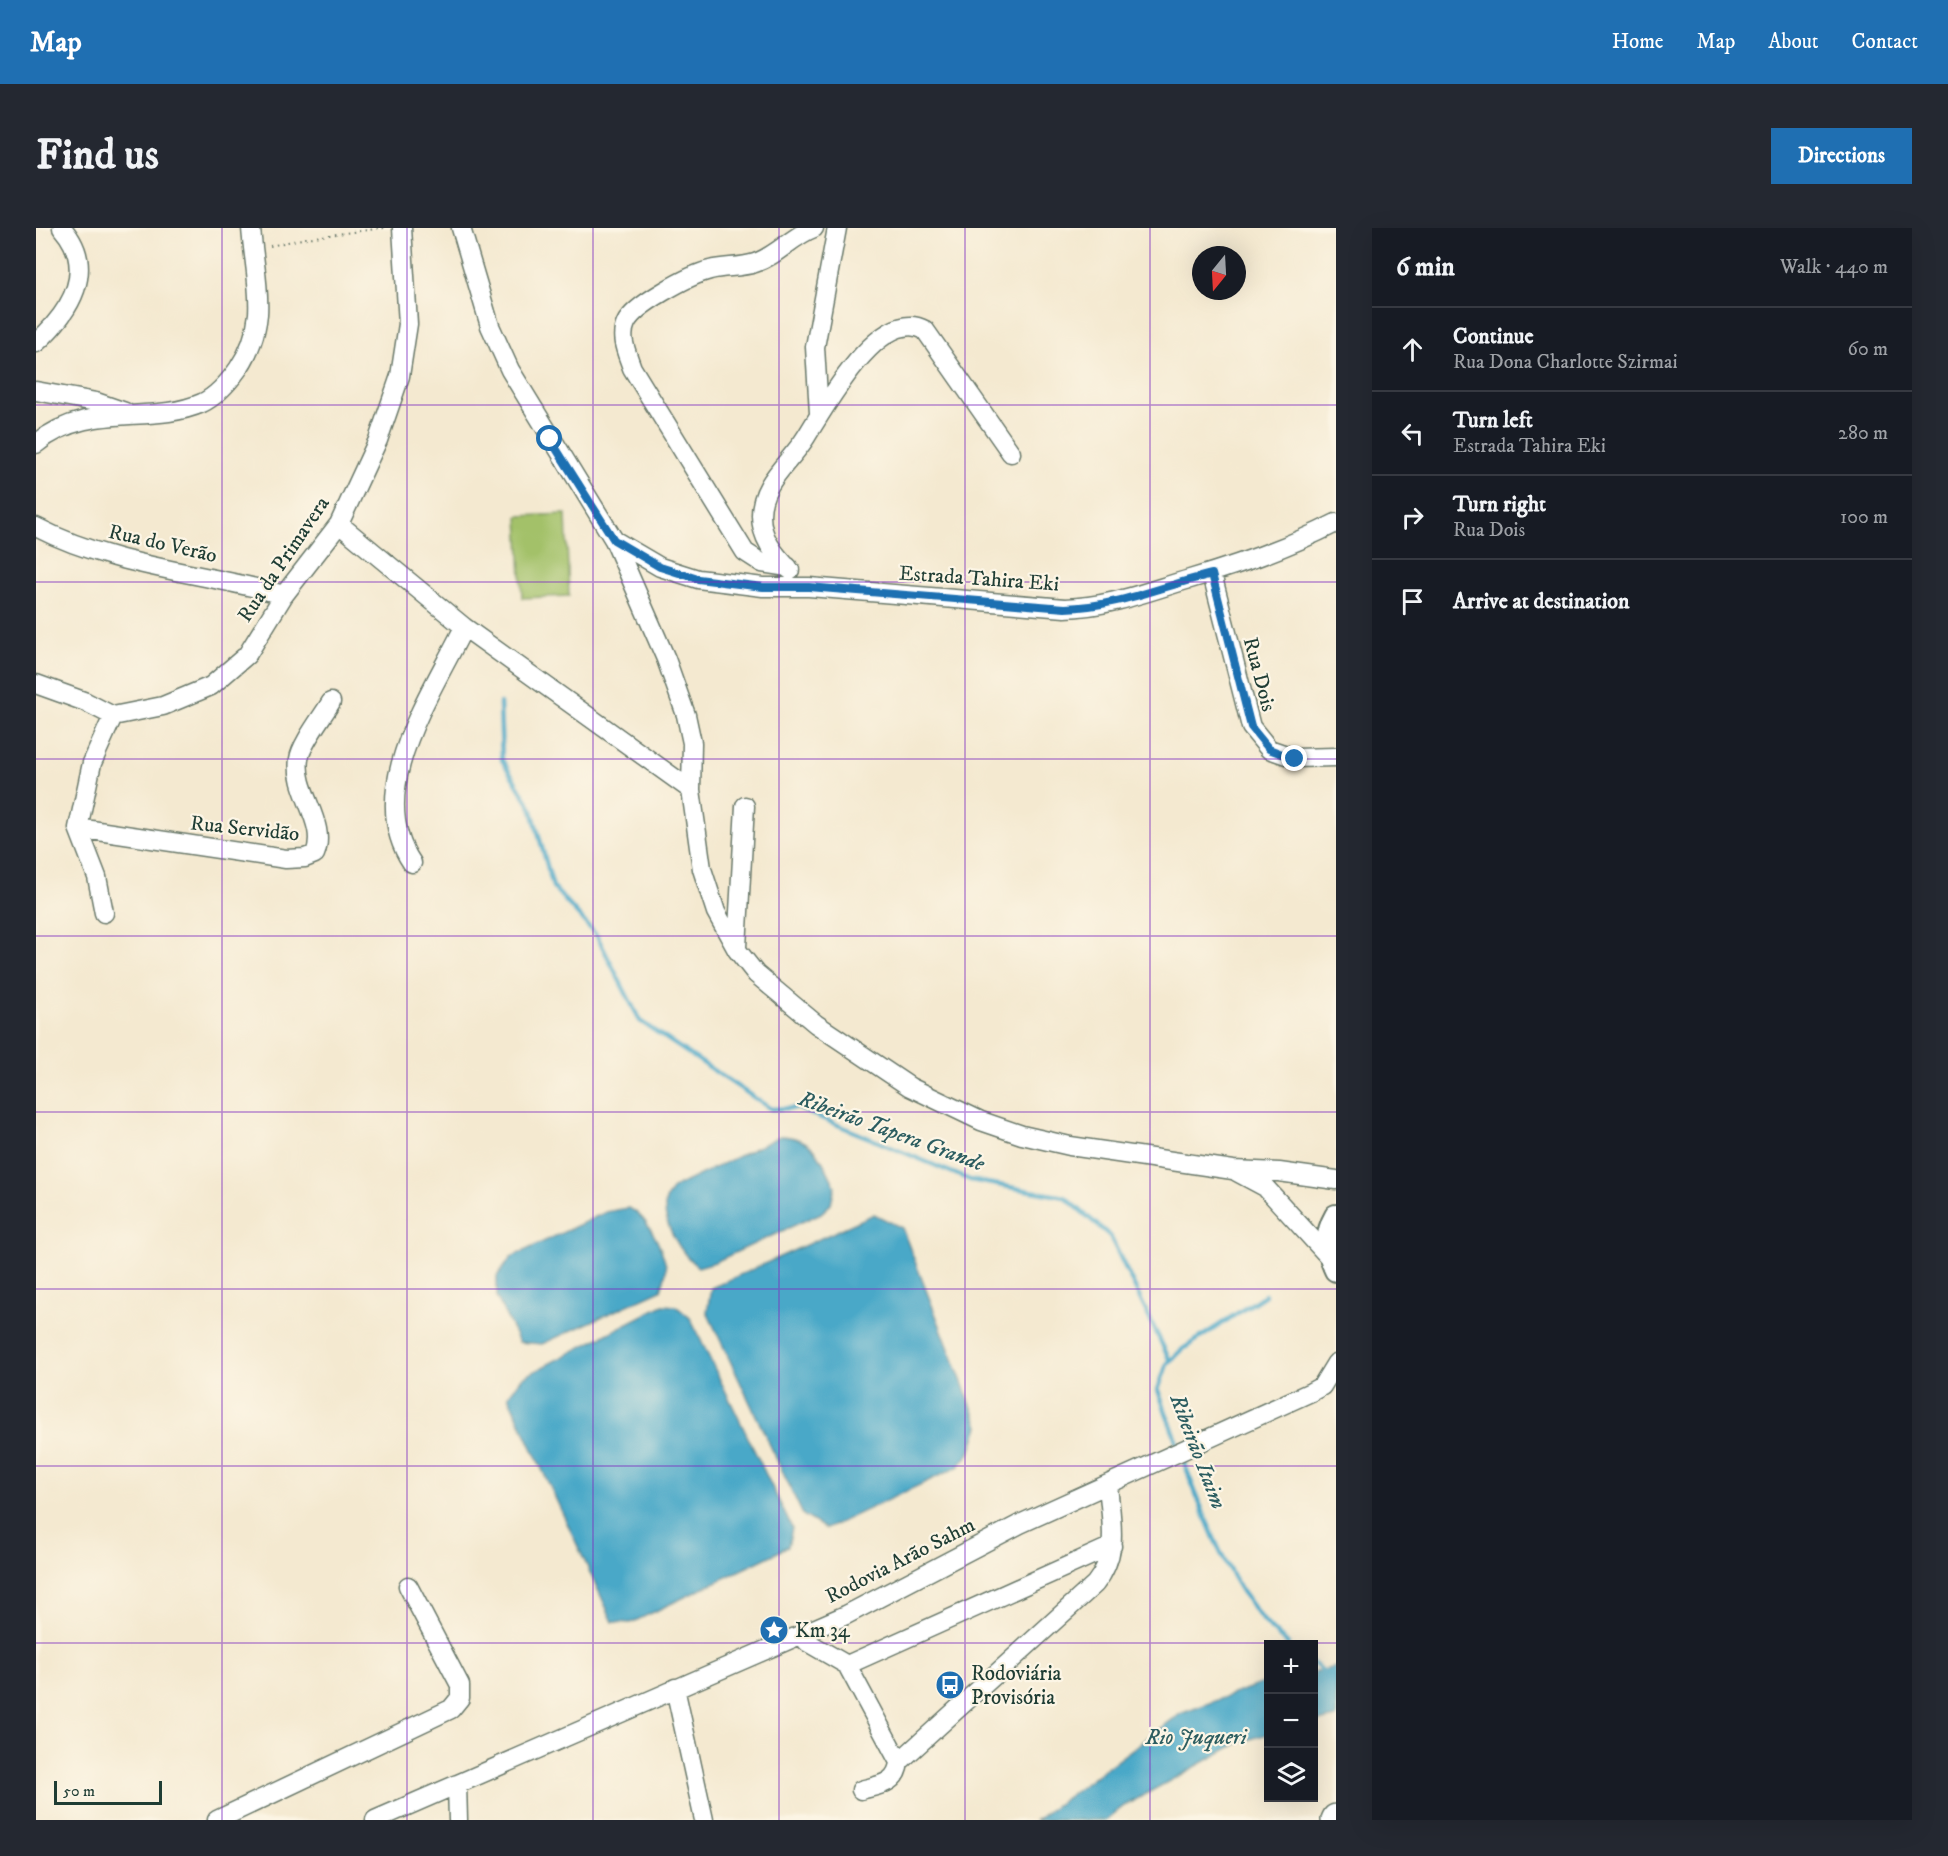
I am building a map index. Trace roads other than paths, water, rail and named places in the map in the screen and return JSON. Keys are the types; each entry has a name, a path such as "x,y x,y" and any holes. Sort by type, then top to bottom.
{"main road":[{"path":"1333,1264 1327,1242 1336,1216"}],"street":[{"path":"36,343 52,328 70,300 80,274 79,256 74,242 62,228"},
{"path":"36,444 53,432 80,420 181,409 203,403 226,386 242,362 254,337 258,313 251,228"},
{"name":"Rua da Primavera","path":"113,716 163,706 211,686 247,655 284,595 339,524 378,440 400,376 408,324 402,228"},
{"path":"788,567 762,563 745,552 632,368 623,339 626,322 640,307 670,289 711,270 756,263 799,233 814,228"},
{"path":"819,413 815,347 837,228"},
{"path":"459,232 490,326 510,370 614,540 666,659 686,715 692,743 691,790 702,869 716,912 737,950 764,981 816,1024 910,1087 945,1106 981,1121 1032,1137 1082,1148 1233,1170 1279,1172 1336,1180"},
{"path":"809,587 765,541 761,514 771,481 805,439 844,375 869,348 903,325 914,324 925,330 1011,453"},
{"path":"36,391 96,402 129,413"},
{"name":"Estrada Tahira Eki","path":"614,540 660,567 698,579 763,587 809,587 1065,608 1092,607 1136,597 1212,574 1264,556 1336,523"},
{"path":"339,524 464,627 691,790"},
{"name":"Rua do Verão","path":"36,527 44,535 129,561 248,585 284,595"},
{"name":"Rua Dois","path":"1212,574 1251,727 1269,749 1295,759 1336,757"},
{"path":"412,863 402,849 395,823 394,792 399,765 464,627"},
{"path":"36,684 86,702 113,716 93,763 78,828 97,877 104,913"},
{"name":"Rua Servidão","path":"78,828 286,859 305,858 315,854 319,838 298,776 299,756 331,702"},
{"path":"737,950 745,806"},
{"path":"1233,1170 1266,1187 1333,1264"},
{"name":"Rodovia Arão Sahm","path":"375,1820 846,1615 1020,1524 1148,1468 1311,1392 1322,1386 1336,1363"},
{"name":"Rodovia Arão Sahm","path":"1311,1392 1336,1388"},
{"path":"899,1762 1095,1584 1107,1569 1112,1546 1108,1485"},
{"path":"847,1665 1112,1546"},
{"path":"217,1820 451,1709 460,1698 460,1685 408,1586"},
{"path":"807,1642 847,1665 899,1762 898,1773 892,1781 861,1790"},
{"path":"675,1688 704,1820"},
{"path":"457,1784 458,1820"}],"water":[{"path":"780,1136 801,1140 821,1158 835,1186 831,1204 821,1213 715,1262 698,1267 679,1246 666,1218 666,1200 673,1188"},
{"path":"628,1208 635,1211 647,1224 661,1250 666,1269 661,1290 542,1344 519,1342 497,1298 497,1276 511,1257 606,1212"},
{"path":"874,1214 902,1228 979,1426 970,1453 958,1467 826,1529 803,1515 707,1312 711,1288"},
{"path":"663,1305 676,1306 690,1318 792,1528 788,1546 776,1553 631,1623 613,1622 508,1396 523,1377"},
{"path":"1336,1667 1336,1718 1318,1722 1318,1694 1318,1671"},
{"name":"Rio Juqueri","path":"1264,1682 1264,1735 1240,1742 1124,1806 1106,1820 1036,1820 1180,1714"}],"waterway":[{"name":"Ribeirão Tapera Grande","path":"500,703 502,760 531,807 553,887 597,936 640,1021 771,1109 797,1108 970,1180 1065,1197 1110,1236 1170,1361"},
{"name":"Ribeirão Itaim","path":"1178,1446 1158,1390 1167,1364 1183,1349 1265,1295"},
{"name":"Ribeirão Itaim","path":"1181,1454 1211,1531 1236,1582 1251,1606 1284,1640"},
{"name":"Ribeirão Itaim","path":"1318,1667 1326,1673"}],"place":[{"name":"Km 34","path":"774,1630"},
{"name":"Rodoviária Provisória","path":"950,1685"}]}
